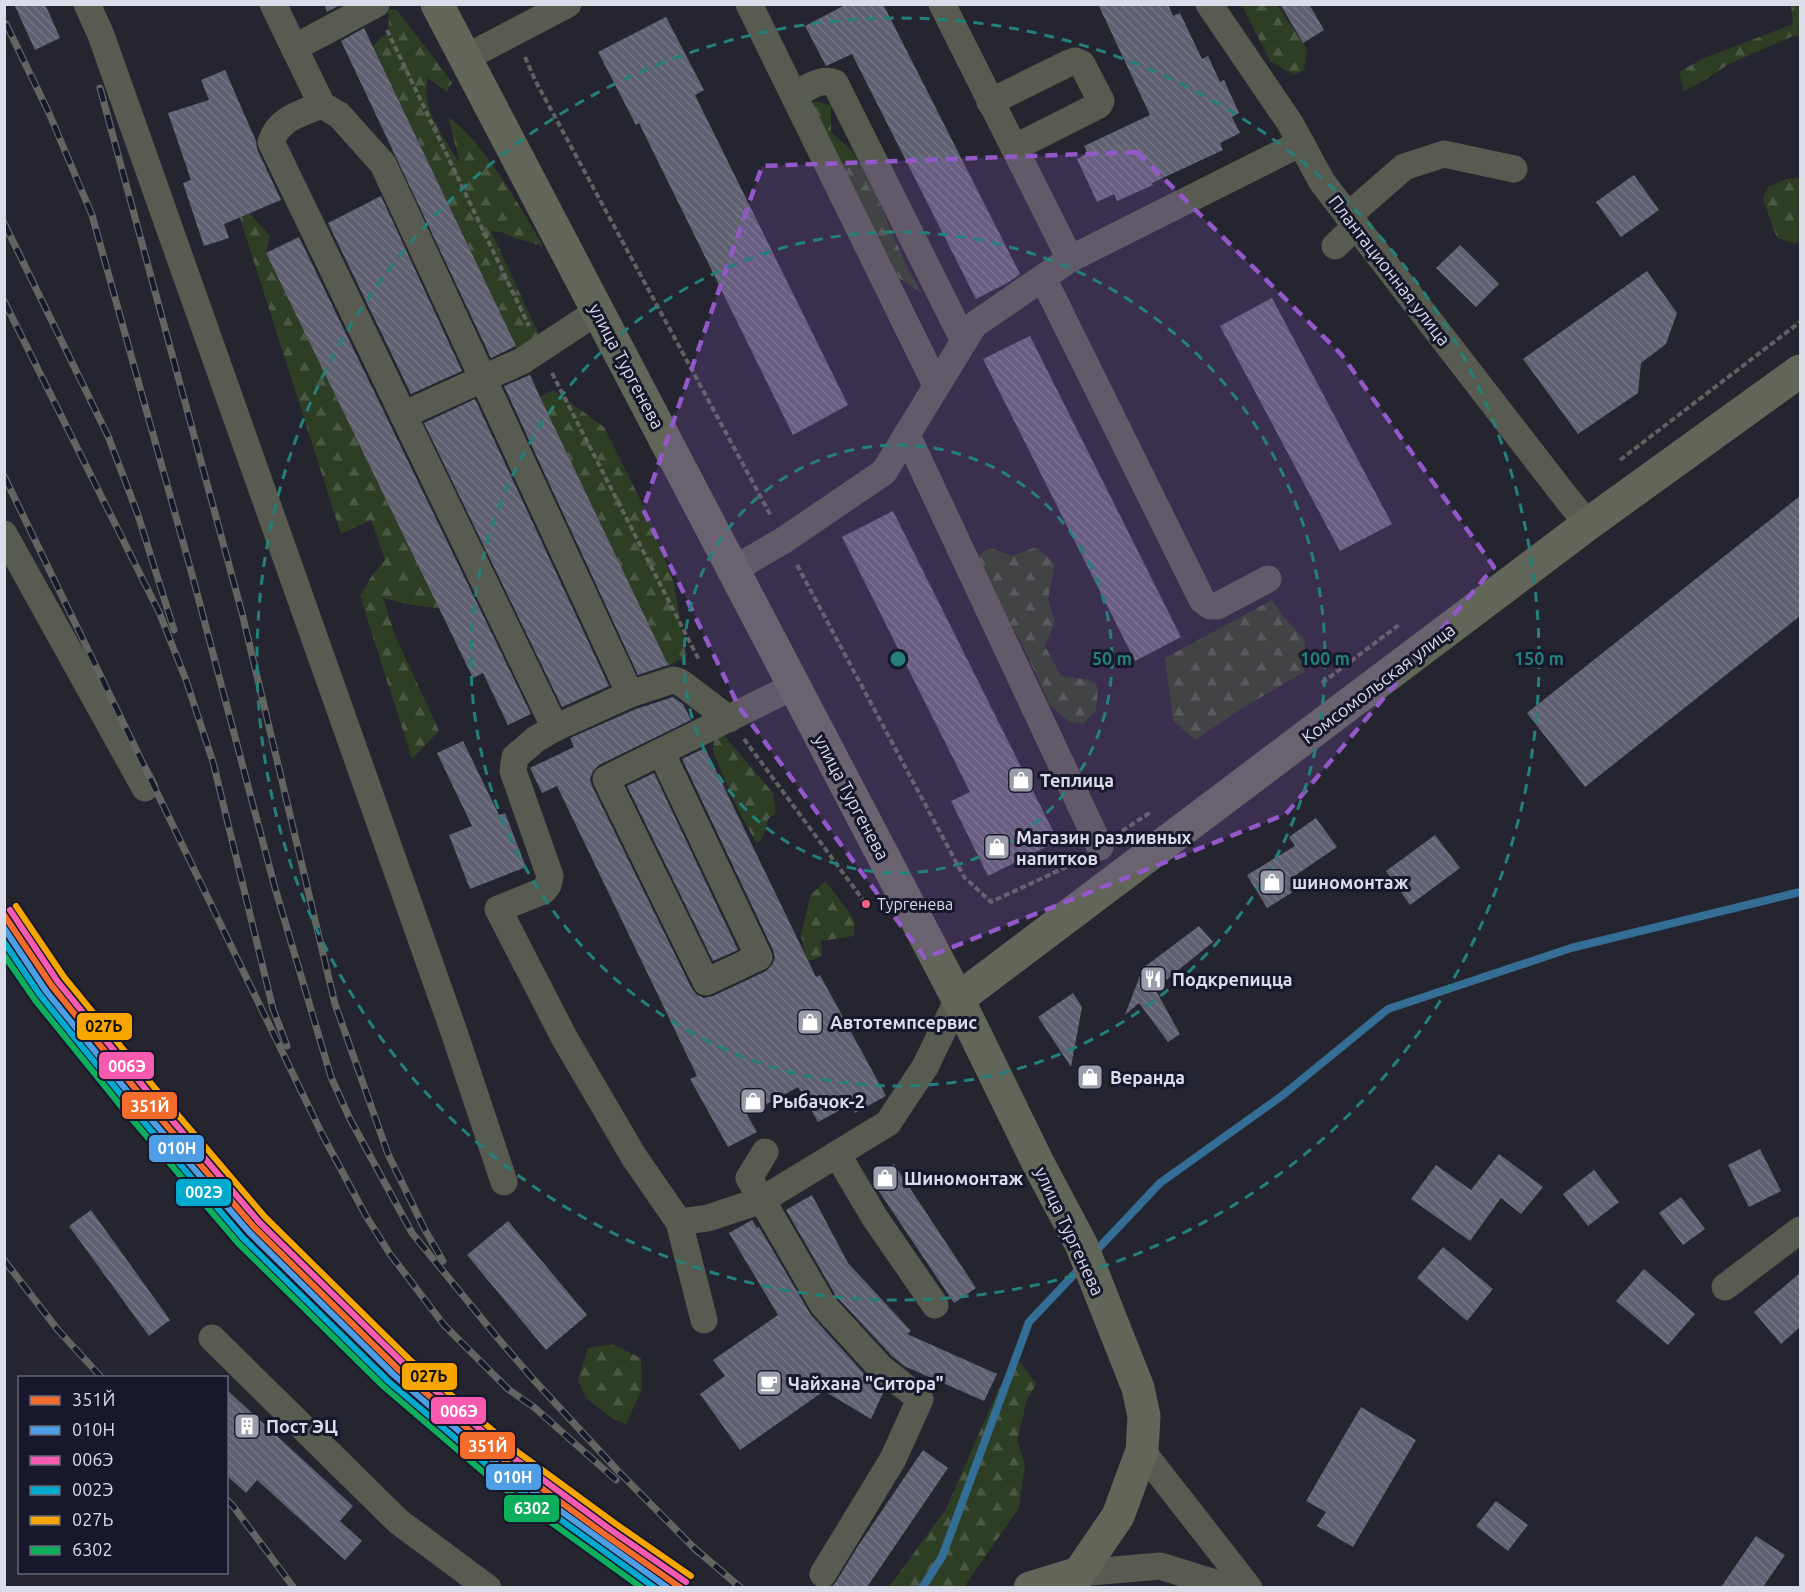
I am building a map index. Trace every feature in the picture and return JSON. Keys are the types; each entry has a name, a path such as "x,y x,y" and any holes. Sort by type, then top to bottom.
{"main road":[{"name":"улица Тургенева","path":"437,4 959,1000 1038,1163 1081,1244 1138,1388 1144,1416 1142,1451 1118,1516 1073,1580"},
{"name":"Комсомольская улица","path":"959,1000 1588,524 1800,371"},
{"path":"1030,1587 1073,1580"}],"street":[{"path":"87,4 105,46 453,1029 504,1182"},
{"path":"273,4 322,105 339,116 383,164 630,694"},
{"path":"465,58 568,4"},
{"path":"749,4 936,385"},
{"path":"942,4 1070,259"},
{"name":"Плантационная улица","path":"1209,4 1290,123 1322,182 1588,524"},
{"path":"294,48 375,5"},
{"path":"990,102 1075,61 1082,64 1087,73 1101,101 1099,105 1014,148"},
{"path":"794,95 822,81 829,80 835,83 964,341"},
{"path":"322,105 288,119 275,130 270,142 555,728"},
{"path":"733,570 784,540 884,472 974,325 1070,259 1301,143"},
{"path":"1335,246 1352,221 1404,167 1444,154 1514,169"},
{"path":"1043,278 1202,600 1210,606 1217,606 1268,579"},
{"path":"403,415 522,361 598,311"},
{"path":"907,435 1100,847"},
{"path":"4,534 145,788"},
{"path":"704,1320 679,1222 634,1157 565,1039 498,909 543,891 548,885 550,876 513,771 515,757 536,739 630,694 673,680 680,682 729,719"},
{"path":"661,752 759,957 706,982 606,779 794,686"},
{"path":"679,1222 708,1218 762,1200 888,1123 925,1067 959,1000"},
{"path":"765,1152 749,1178 823,1305 880,1367 920,1399 893,1459 823,1574"},
{"path":"837,1154 875,1218 935,1305"},
{"path":"1725,1287 1800,1230"},
{"path":"212,1338 399,1522 488,1587"},
{"path":"1142,1451 1249,1587"},
{"path":"1073,1580 1160,1566 1231,1587"}],"path":[{"path":"375,5 540,349 702,666"},
{"path":"514,32 535,80 964,877 991,902 1075,864 1155,809"},
{"path":"1614,464 1800,322"},
{"path":"1314,689 1408,618"},
{"path":"729,719 866,904"}],"highlighted area":[{"path":"1137,152 1341,354 1494,567 1286,814 925,958 739,707 643,509 762,166"}],"green space":[{"path":"1242,5 1277,5 1307,49 1304,70 1294,75 1270,61"},
{"path":"1791,5 1800,5 1800,36 1793,36 1729,64 1684,91 1679,72 1702,59 1793,24"},
{"path":"388,9 397,10 452,82 447,92 428,78 427,100 435,123 460,164 448,116 463,129 489,160 543,246 501,232 491,231 540,337 517,349 373,46 389,34"},
{"path":"814,101 831,105 831,132 854,153 876,195 906,265 922,293 900,279 887,266 811,115"},
{"path":"1800,178 1800,208 1798,211 1800,239 1796,244 1777,238 1763,199 1768,187 1786,179"},
{"path":"232,193 270,236 266,253 439,608 383,598 395,635 439,731 412,759 360,596 371,577 385,560 371,520 341,534"},
{"path":"553,390 604,427 646,511 674,583 686,657 668,666 540,397"},
{"path":"1036,547 1055,564 1048,599 1055,622 1045,646 1061,676 1089,680 1096,684 1098,689 1096,710 1083,724 1069,722 1050,705 1020,640 986,585 979,555 990,548 1012,556"},
{"path":"1272,600 1305,640 1304,672 1241,709 1195,740 1173,721 1165,658"},
{"path":"723,734 773,793 776,813 768,819 763,837 757,844 739,812 713,752 714,738"},
{"path":"825,881 855,922 854,936 821,941 822,956 806,960 801,935 810,896"},
{"path":"612,1344 641,1358 642,1389 626,1424 613,1419 586,1398 578,1380 588,1348"},
{"path":"1020,1362 1036,1384 1027,1400 1017,1440 1025,1465 1019,1508 964,1587 889,1587 946,1509 998,1390"}],"building":[{"path":"14,4 45,4 60,38 35,50"},
{"path":"324,4 342,4 327,12"},
{"path":"847,4 883,4 1020,274 976,299 852,54 826,66 805,26"},
{"path":"1098,4 1168,4 1173,16 1180,13 1202,59 1208,56 1220,82 1224,80 1239,113 1232,117 1240,133 1220,143 1223,150 1152,183 1153,185 1117,201 1114,194 1097,202 1077,159 1088,153 1084,146 1150,115"},
{"path":"1280,4 1309,4 1324,30 1303,43"},
{"path":"666,17 704,90 695,95 848,405 793,435 639,123 636,125 598,52"},
{"path":"364,28 516,346 491,358 341,41"},
{"path":"225,70 256,141 257,149 281,200 224,224 229,238 204,246 183,183 191,180 168,113 209,100 201,80"},
{"path":"1634,175 1659,210 1621,237 1596,202"},
{"path":"381,196 462,371 411,394 328,223"},
{"path":"299,237 531,714 508,725 483,673 473,678 266,253"},
{"path":"1460,245 1499,284 1476,307 1436,268"},
{"path":"1647,271 1677,313 1666,344 1641,363 1638,393 1578,434 1523,359"},
{"path":"1272,298 1392,524 1340,551 1220,326"},
{"path":"1030,336 1181,637 1135,661 983,359"},
{"path":"530,375 668,665 638,675 504,386"},
{"path":"475,399 609,686 562,707 424,423"},
{"path":"1800,496 1800,616 1585,787 1527,713"},
{"path":"893,511 1058,841 988,876 951,801 970,792 842,537"},
{"path":"673,697 683,704 691,720 599,765 593,771 590,779 592,786 692,989 704,998 713,996 766,971 775,958 682,759 705,748 816,977 820,975 886,1096 855,1113 851,1104 818,1122 798,1087 747,1115 757,1132 728,1147 690,1079 697,1076 557,786 542,793 530,768 574,747 570,738 636,709"},
{"path":"463,741 499,815 505,813 526,867 470,889 449,835 472,826 437,753"},
{"path":"654,773 738,950 713,961 627,786"},
{"path":"1316,818 1337,847 1290,879 1296,890 1267,908 1247,875 1295,846 1289,837"},
{"path":"1435,835 1460,868 1410,905 1386,871"},
{"name":"Подкрепицца","path":"1199,926 1213,942 1155,989 1180,1034 1168,1042 1139,1003 1125,1015 1143,968"},
{"path":"1073,993 1082,1007 1071,1067 1038,1017"},
{"path":"1760,1149 1781,1191 1749,1207 1728,1165"},
{"path":"1499,1154 1543,1187 1521,1214 1501,1198 1470,1241 1411,1199 1436,1165 1471,1190"},
{"path":"894,1164 976,1288 954,1303 872,1181"},
{"path":"1594,1170 1619,1202 1588,1226 1563,1194"},
{"path":"812,1195 848,1263 911,1331 907,1334 997,1374 984,1401 904,1366 836,1296 786,1210"},
{"path":"1681,1197 1705,1229 1683,1245 1659,1213"},
{"path":"91,1210 170,1320 149,1336 69,1226"},
{"path":"752,1220 757,1228 759,1227 811,1315 868,1378 884,1391 871,1419 824,1391 740,1450 700,1394 725,1376 713,1360 778,1315 729,1233"},
{"path":"508,1221 587,1315 546,1350 467,1255"},
{"path":"1443,1247 1493,1289 1467,1321 1417,1278"},
{"path":"1644,1269 1695,1314 1668,1345 1616,1301"},
{"path":"1800,1273 1800,1327 1781,1344 1754,1312"},
{"path":"228,1391 353,1506 340,1521 362,1541 345,1560 257,1480 246,1493 228,1477"},
{"path":"1361,1407 1416,1440 1353,1547 1317,1526 1326,1512 1306,1501"},
{"path":"923,1450 948,1468 867,1587 831,1587 836,1582"},
{"path":"1496,1501 1528,1525 1508,1551 1476,1526"},
{"path":"1756,1536 1785,1555 1763,1587 1721,1587"}],"waterway":[{"path":"1094,1253 1160,1183 1283,1095 1388,1009 1571,948 1800,892"},
{"path":"922,1588 942,1557 1029,1322 1081,1267"}],"railway":[{"path":"6,24 49,113 92,215 193,578 275,888 331,1077 350,1119 412,1233 533,1379 618,1471 698,1552"},
{"path":"100,88 242,613 335,1004 388,1154 425,1230 443,1261"},
{"path":"4,223 108,436 138,515 174,630"},
{"path":"4,301 159,612 186,680 213,762 273,1009 287,1046"},
{"path":"4,476 321,1132 366,1216 390,1254 444,1325 508,1389 535,1408 616,1480"},
{"path":"4,1260 58,1330 100,1376"},
{"path":"228,1501 294,1588"},
{"path":"693,1547 741,1588"}],"transit line":[{"name":"027Ь","path":"16,906 64,977 265,1217 409,1359 519,1453 691,1576"},
{"name":"006Э","path":"10,910 58,982 259,1222 404,1364 515,1459 686,1582"},
{"name":"351Й","path":"4,915 52,986 142,1097 254,1227 399,1370 510,1465 681,1588"},
{"name":"010Н","path":"4,928 46,991 136,1102 249,1232 394,1375 505,1471 668,1588"},
{"name":"002Э","path":"4,942 40,995 131,1107 243,1238 388,1381 500,1476 655,1588"},
{"name":"6302","path":"4,955 35,1000 125,1111 238,1243 383,1386 495,1482 642,1588"}],"place":[{"name":"Теплица","path":"1021,780"},
{"name":"Магазин разливных напитков","path":"997,847"},
{"name":"шиномонтаж","path":"1272,882"},
{"name":"Тургенева","path":"866,904"},
{"name":"Подкрепицца","path":"1153,979"},
{"name":"Автотемпсервис","path":"810,1022"},
{"name":"Веранда","path":"1090,1077"},
{"name":"Рыбачок-2","path":"753,1101"},
{"name":"Шиномонтаж","path":"885,1178"},
{"name":"Чайхана \"Ситора\"","path":"769,1383"},
{"name":"Пост ЭЦ","path":"247,1426"}]}
